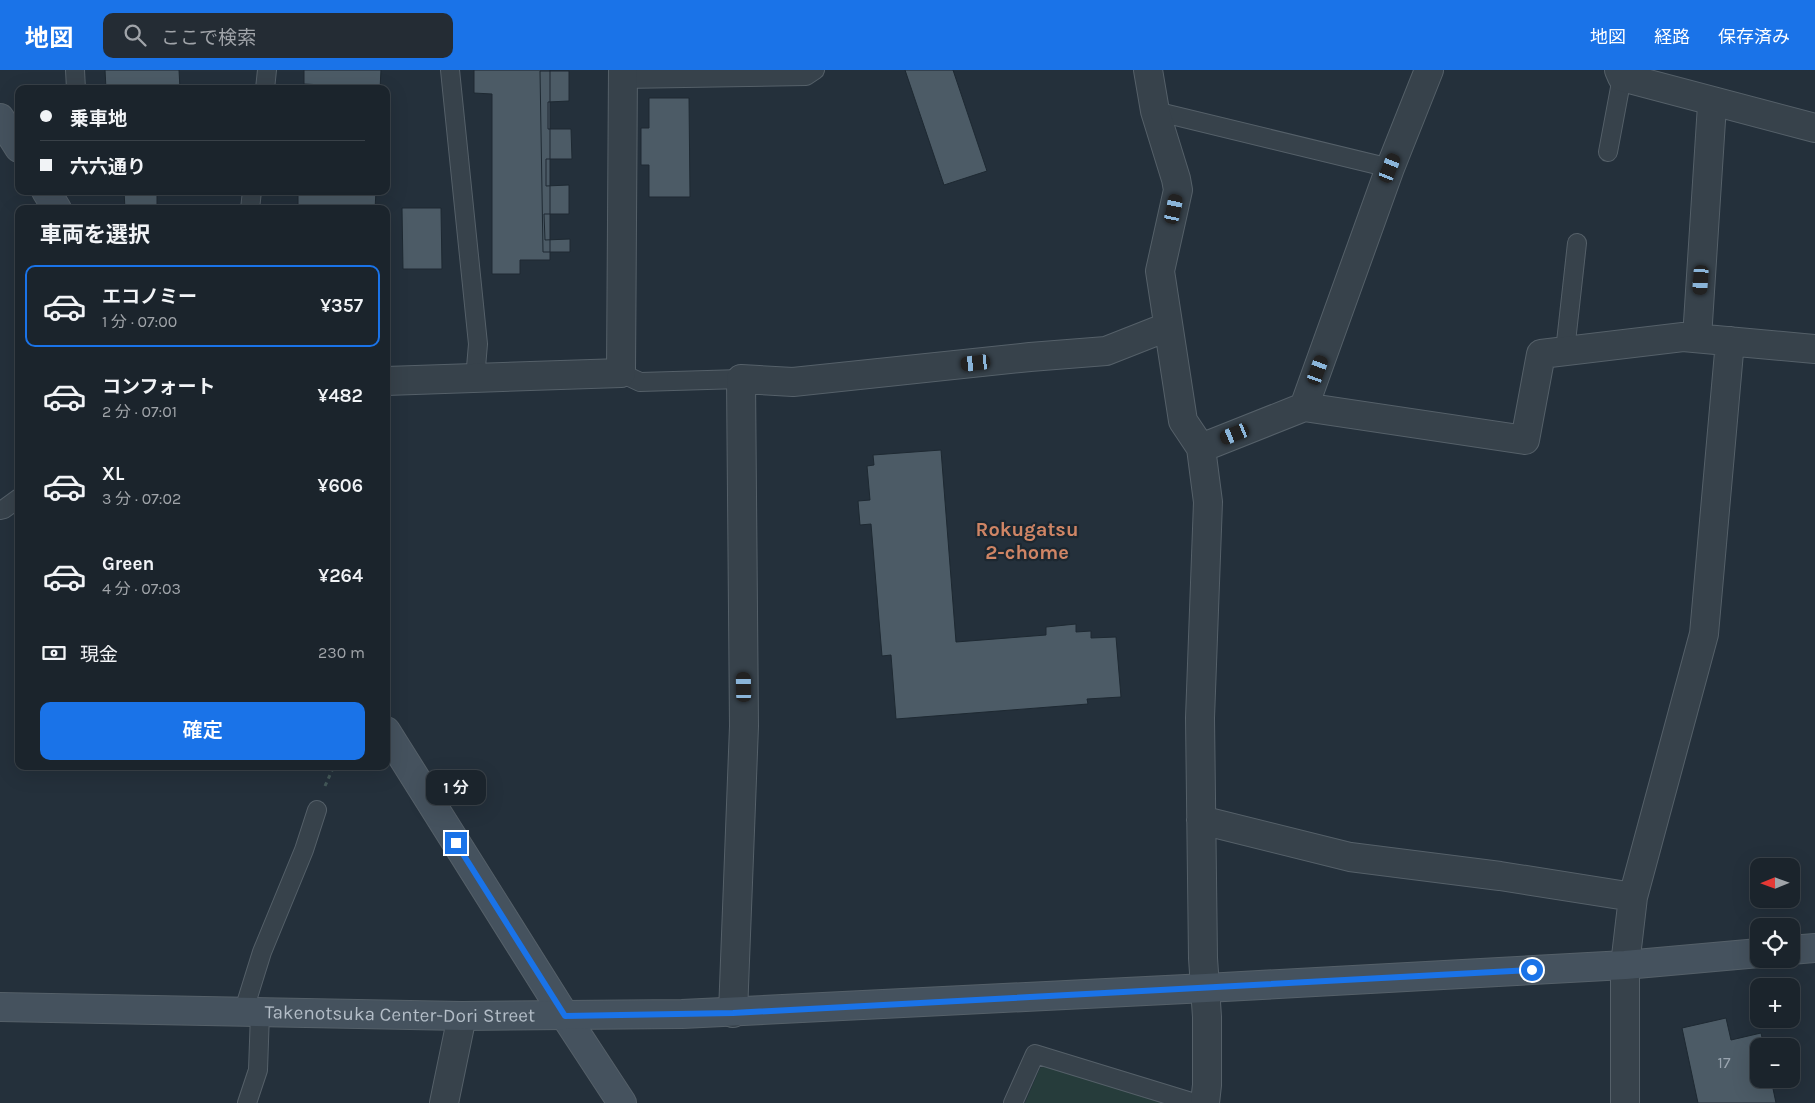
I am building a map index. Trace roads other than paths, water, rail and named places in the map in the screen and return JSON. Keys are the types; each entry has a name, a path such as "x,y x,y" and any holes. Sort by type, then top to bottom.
{"street":[{"path":"1148,70 1155,111 1178,190 1160,271 1167,327 1183,420 1201,448 1208,502 1202,617 1200,718 1203,958 1206,988 1207,1085 1205,1103"},
{"path":"1304,407 1390,168 1429,70"},
{"path":"390,381 621,374 623,74"},
{"path":"1621,74 1710,101 1815,128"},
{"path":"1697,338 1712,105 1710,101"},
{"path":"0,118 15,142"},
{"path":"733,1013 744,726 740,379 793,382 1030,357 1106,351 1167,327"},
{"path":"1201,448 1304,407 1524,440 1541,354 1683,337 1815,349"},
{"path":"1625,1103 1625,965 1633,897 1704,634 1730,342"},
{"path":"390,737 565,1016 622,1103"},
{"path":"1202,820 1350,857 1500,876 1633,897"},
{"path":"1800,949 1815,948"},
{"name":"Takenotsuka Center-Dori Street","path":"0,1007 462,1016 733,1013 1625,965 1750,954"},
{"path":"444,1103 462,1016"}],"lane":[{"path":"75,70 76,85"},
{"path":"265,85 267,70"},
{"path":"450,70 478,344 475,379"},
{"path":"623,74 806,76 815,70"},
{"path":"1608,152 1621,74"},
{"path":"1155,111 1390,168"},
{"path":"1565,351 1576,242"},
{"path":"621,374 640,382 740,379"},
{"path":"0,510 15,501"},
{"path":"247,1103 258,1070 251,1013 262,952 304,850 317,810"},
{"path":"1013,1103 1035,1054 1195,1103"}],"district":[{"name":"Rokugatsu 2-chome","path":"1027,540"}]}
